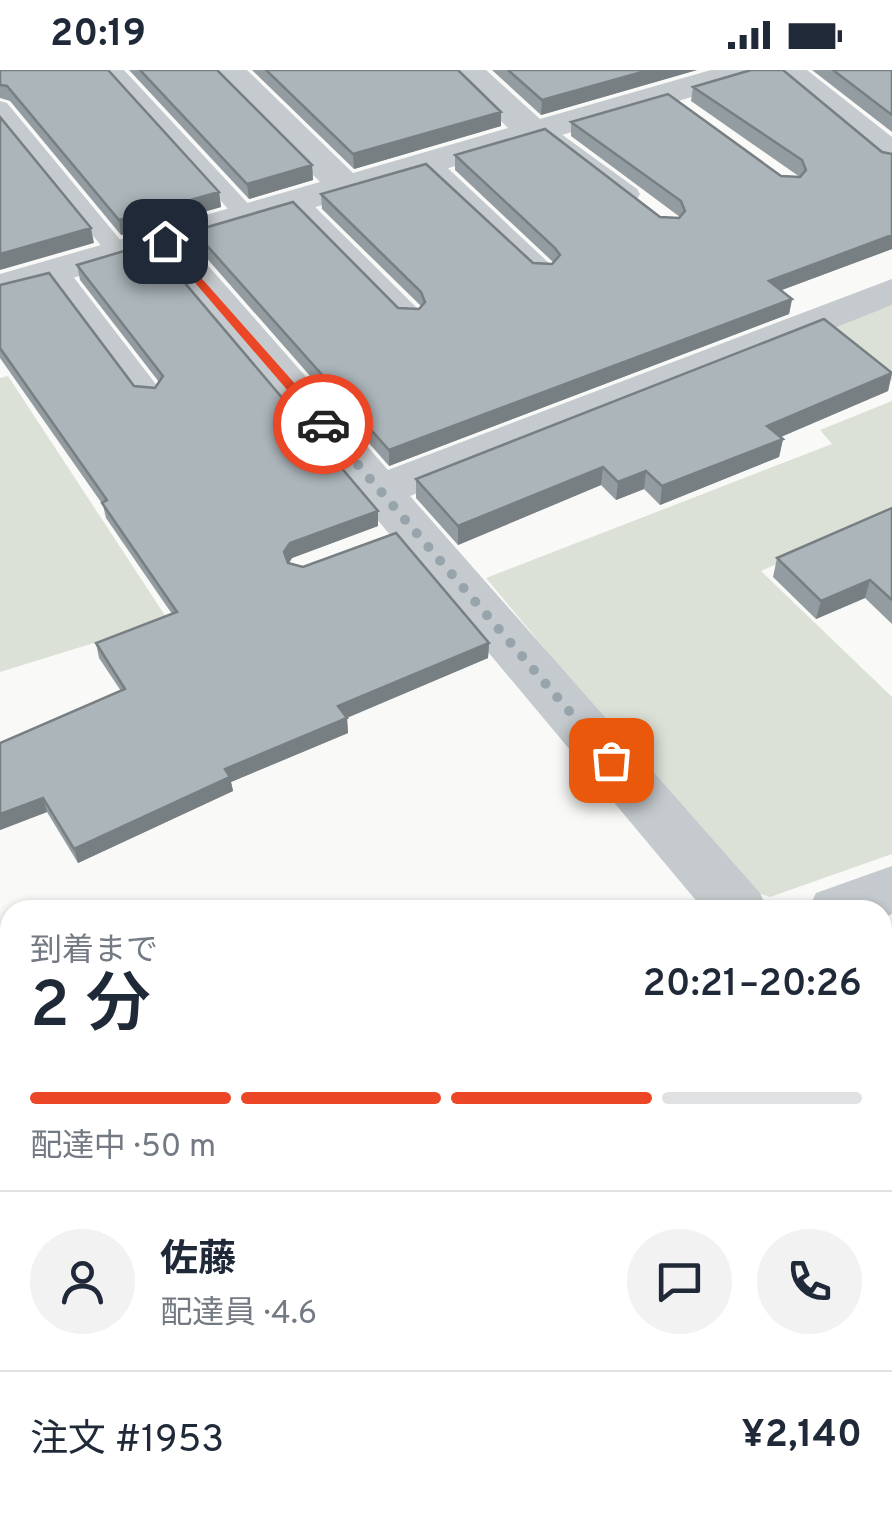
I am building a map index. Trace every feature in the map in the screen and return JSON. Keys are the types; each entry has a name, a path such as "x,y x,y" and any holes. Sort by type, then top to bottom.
{"street":[{"path":"227,70 346,188"},
{"path":"466,70 540,131"},
{"path":"0,286 540,131 673,100 748,70"},
{"path":"786,70 892,155"},
{"path":"165,241 381,490 394,533 730,900"},
{"path":"381,490 892,291"},
{"path":"864,900 892,890"}],"lane":[{"path":"113,70 248,216"},
{"path":"0,107 119,254"},
{"path":"540,131 654,212"},
{"path":"429,163 543,270"},
{"path":"297,202 410,316"},
{"path":"57,270 149,394"}],"shaded area":[{"path":"892,305 892,381 823,328"},
{"path":"8,376 168,620 0,672 0,378"},
{"path":"892,401 892,514 761,571 892,697 892,854 770,897 743,888 486,578 832,444 820,430"}],"building":[{"path":"0,70 108,70 219,192 119,220 7,86 0,85"},
{"path":"140,70 217,70 312,165 247,184"},
{"path":"266,70 458,70 501,112 353,154"},
{"path":"508,70 649,70 542,100"},
{"path":"751,70 783,70 882,152 892,154 892,235 769,281 792,299 389,450 194,231 293,202 398,308 419,309 425,302 421,292 321,194 426,164 533,263 552,264 560,255 555,248 455,155 545,129 660,217 679,218 685,211 681,201 571,122 668,94 781,176 800,177 806,170 802,160 693,87"},
{"path":"833,70 892,70 892,115"},
{"path":"0,117 91,228 0,254"},
{"path":"151,243 378,511 290,543 284,552 288,563 303,567 396,533 489,643 338,706 347,718 225,769 230,777 74,849 43,798 0,814 0,743 125,689 96,643 177,612 102,503 107,500 0,348 0,285 49,273 134,386 155,388 163,376 77,265"},
{"path":"824,319 892,373 767,426 783,439 662,486 646,471 618,482 603,467 458,526 416,479"},
{"path":"892,508 892,600 870,580 821,601 777,558"}],"way so far":[{"path":"323,424 611,760"}],"route":[{"path":"165,241 323,424"}]}
